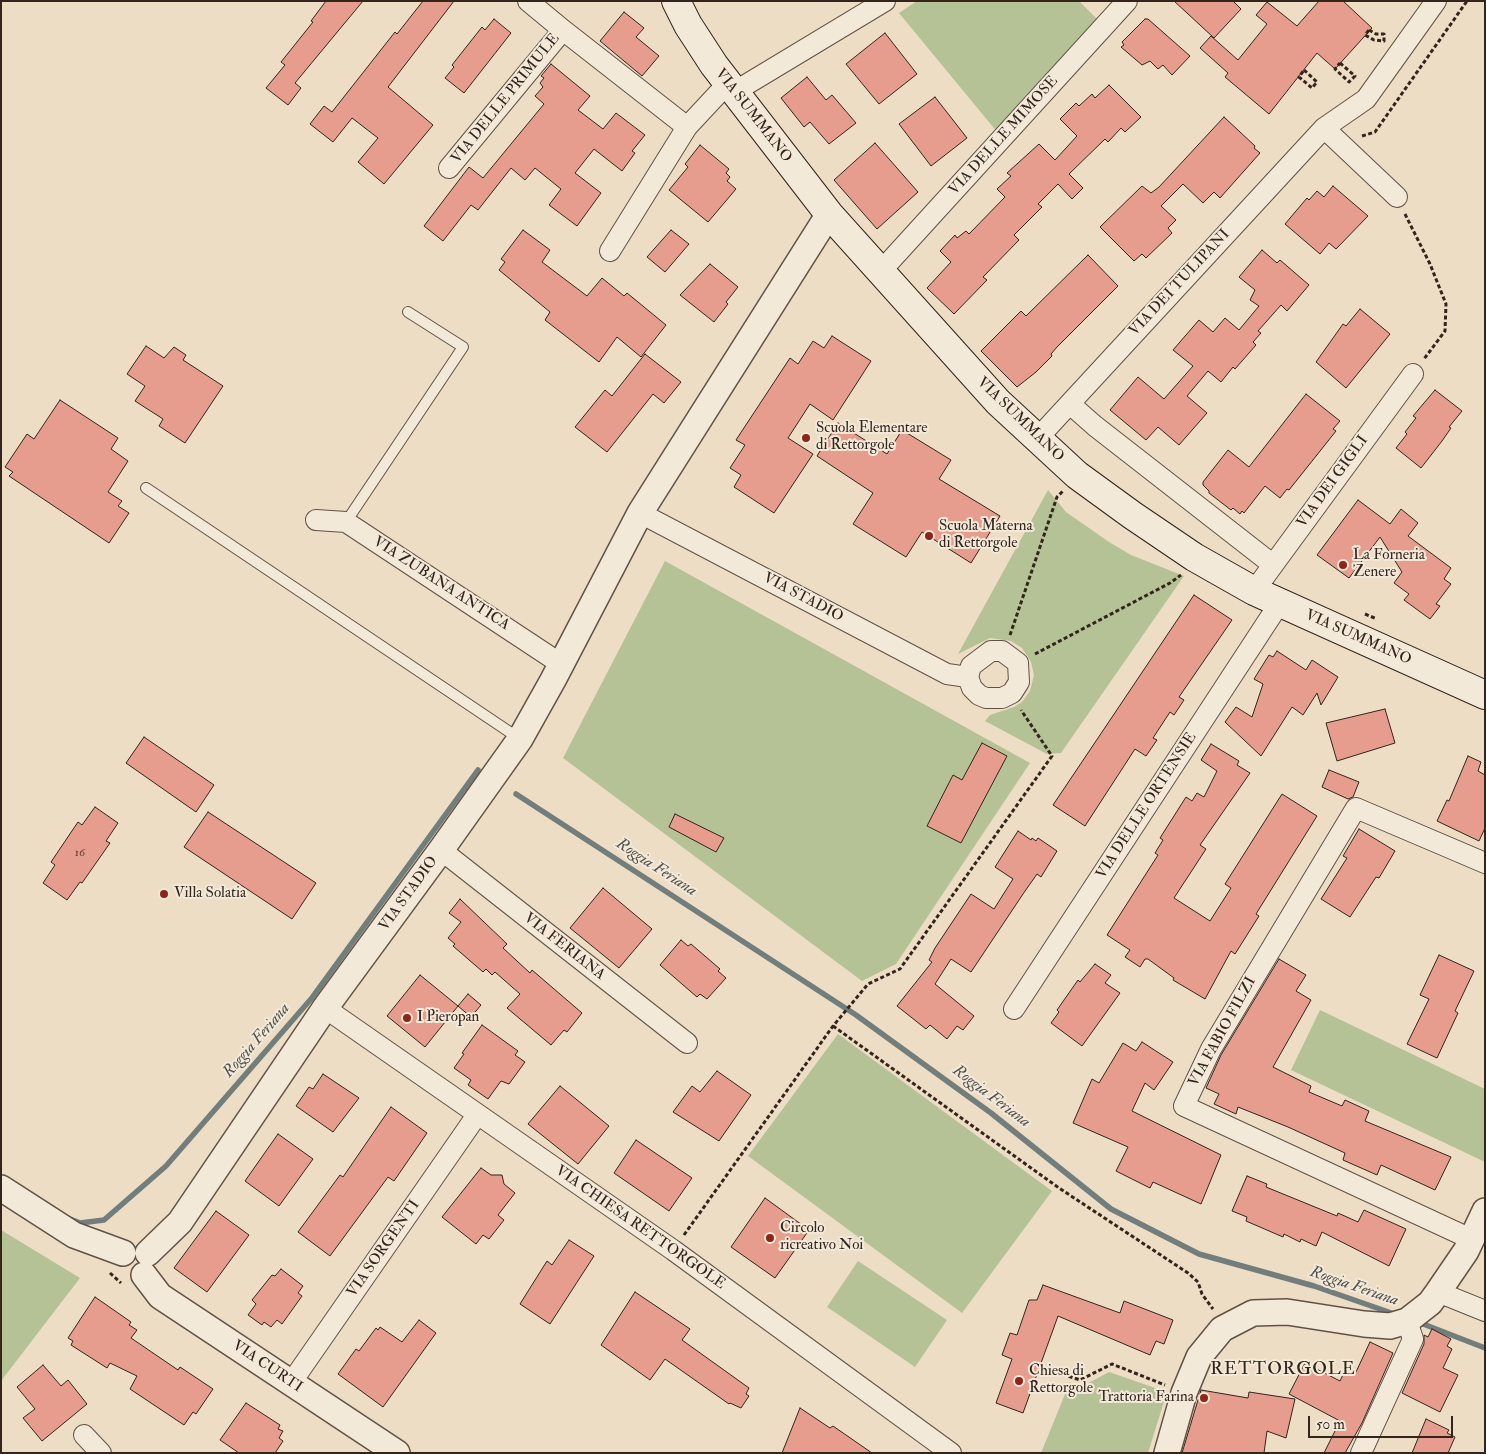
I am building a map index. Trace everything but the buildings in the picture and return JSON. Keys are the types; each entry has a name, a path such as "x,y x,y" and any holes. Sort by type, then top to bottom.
{"main road":[{"name":"VIA SUMMANO","path":"676,1 688,25 731,88 829,214 998,402 1077,474 1132,515 1194,557 1254,591 1279,604 1485,695"}],"street":[{"name":"VIA DELLE PRIMULE","path":"528,1 688,127"},
{"path":"610,251 688,127 731,88 885,1"},
{"name":"VIA DEI TULIPANI","path":"1037,438 1324,128 1366,99 1436,1"},
{"name":"VIA DELLE MIMOSE","path":"882,271 1119,4"},
{"name":"VIA DELLE PRIMULE","path":"449,168 563,30"},
{"path":"1324,128 1397,198"},
{"name":"VIA STADIO","path":"146,1264 180,1222 324,1008 441,850 520,739 640,513 829,214"},
{"name":"VIA DEI GIGLI","path":"1254,591 1413,374"},
{"path":"1070,404 1095,426 1272,564"},
{"name":"VIA STADIO","path":"640,513 947,674 968,678"},
{"name":"VIA ZUBANA ANTICA","path":"316,520 346,522 561,664"},
{"name":"VIA DELLE ORTENSIE","path":"1014,1009 1279,604"},
{"name":"VIA FABIO FILZI","path":"1471,1239 1184,1106 1211,1049 1356,808 1485,863"},
{"name":"VIA FERIANA","path":"441,850 687,1043"},
{"name":"VIA CHIESA RETTORGOLE","path":"324,1008 673,1250 951,1453"},
{"name":"VIA SORGENTI","path":"291,1383 477,1115"},
{"path":"1,1188 74,1235 123,1253 120,1262 123,1272 131,1277 146,1264"},
{"path":"1167,1453 1184,1393 1199,1357 1226,1327 1253,1313 1278,1312 1372,1325 1390,1326 1407,1321 1434,1297 1466,1251 1485,1211"},
{"name":"VIA CURTI","path":"146,1264 160,1296 397,1453"},
{"path":"1434,1297 1485,1311"},
{"path":"1361,1453 1413,1340 1407,1321"},
{"path":"84,1435 101,1453"}],"lane":[{"path":"346,522 463,347 408,312"},
{"path":"146,488 520,739"}],"path":[{"path":"1338,142 1375,132 1467,1"},
{"path":"1369,30 1376,34 1384,34 1384,41 1374,40 1365,35 1369,30"},
{"path":"1340,63 1355,76 1349,82 1335,69 1340,63"},
{"path":"1304,70 1317,82 1312,88 1299,77 1304,70"},
{"path":"1397,198 1430,264 1446,304 1445,331 1413,374"},
{"path":"1008,642 1057,497 1077,474"},
{"path":"1033,656 1170,584 1184,573 1194,557"},
{"path":"673,1250 843,1014 868,984 900,969 1052,756 1034,729"},
{"path":"834,1026 1059,1188 1188,1273 1198,1282 1202,1294 1226,1327"},
{"path":"1044,1368 1080,1380 1112,1364 1184,1393"}],"green space":[{"path":"917,1 1079,1 1099,21 998,133 899,13"},
{"path":"1048,490 1066,512 1109,542 1131,555 1184,576 1061,753 1047,754 985,721 990,715 1014,707 1022,702 1030,691 1034,675 1031,662 1022,648 1011,641 990,638 958,654"},
{"path":"665,561 1030,763 896,964 862,981 563,758"},
{"path":"1320,1010 1485,1089 1485,1162 1291,1070"},
{"path":"838,1034 1052,1191 962,1313 748,1156"},
{"path":"1,1230 80,1278 1,1381"},
{"path":"858,1261 947,1320 915,1367 827,1307"},
{"path":"1109,1372 1167,1392 1148,1453 1041,1453 1070,1382 1079,1388"}],"waterway":[{"name":"Roggia Feriana","path":"70,1219 80,1223 104,1220 166,1166 311,999 478,770"},
{"name":"Roggia Feriana","path":"516,794 856,1015 991,1113 1111,1209 1199,1254 1314,1286 1397,1315"},
{"name":"Roggia Feriana","path":"1418,1322 1485,1348"}],"place":[{"name":"Scuola Elementare di Rettorgole","path":"806,438"},
{"name":"Scuola Materna di Rettorgole","path":"929,536"},
{"name":"La Forneria Zenere","path":"1343,565"},
{"name":"Villa Solatia","path":"164,894"},
{"name":"I Pieropan","path":"407,1018"},
{"name":"Circolo ricreativo Noi","path":"770,1238"},
{"name":"Chiesa di Rettorgole","path":"1019,1381"},
{"name":"Trattoria Farina","path":"1204,1398"}],"district":[{"name":"RETTORGOLE","path":"1283,1370"}]}
